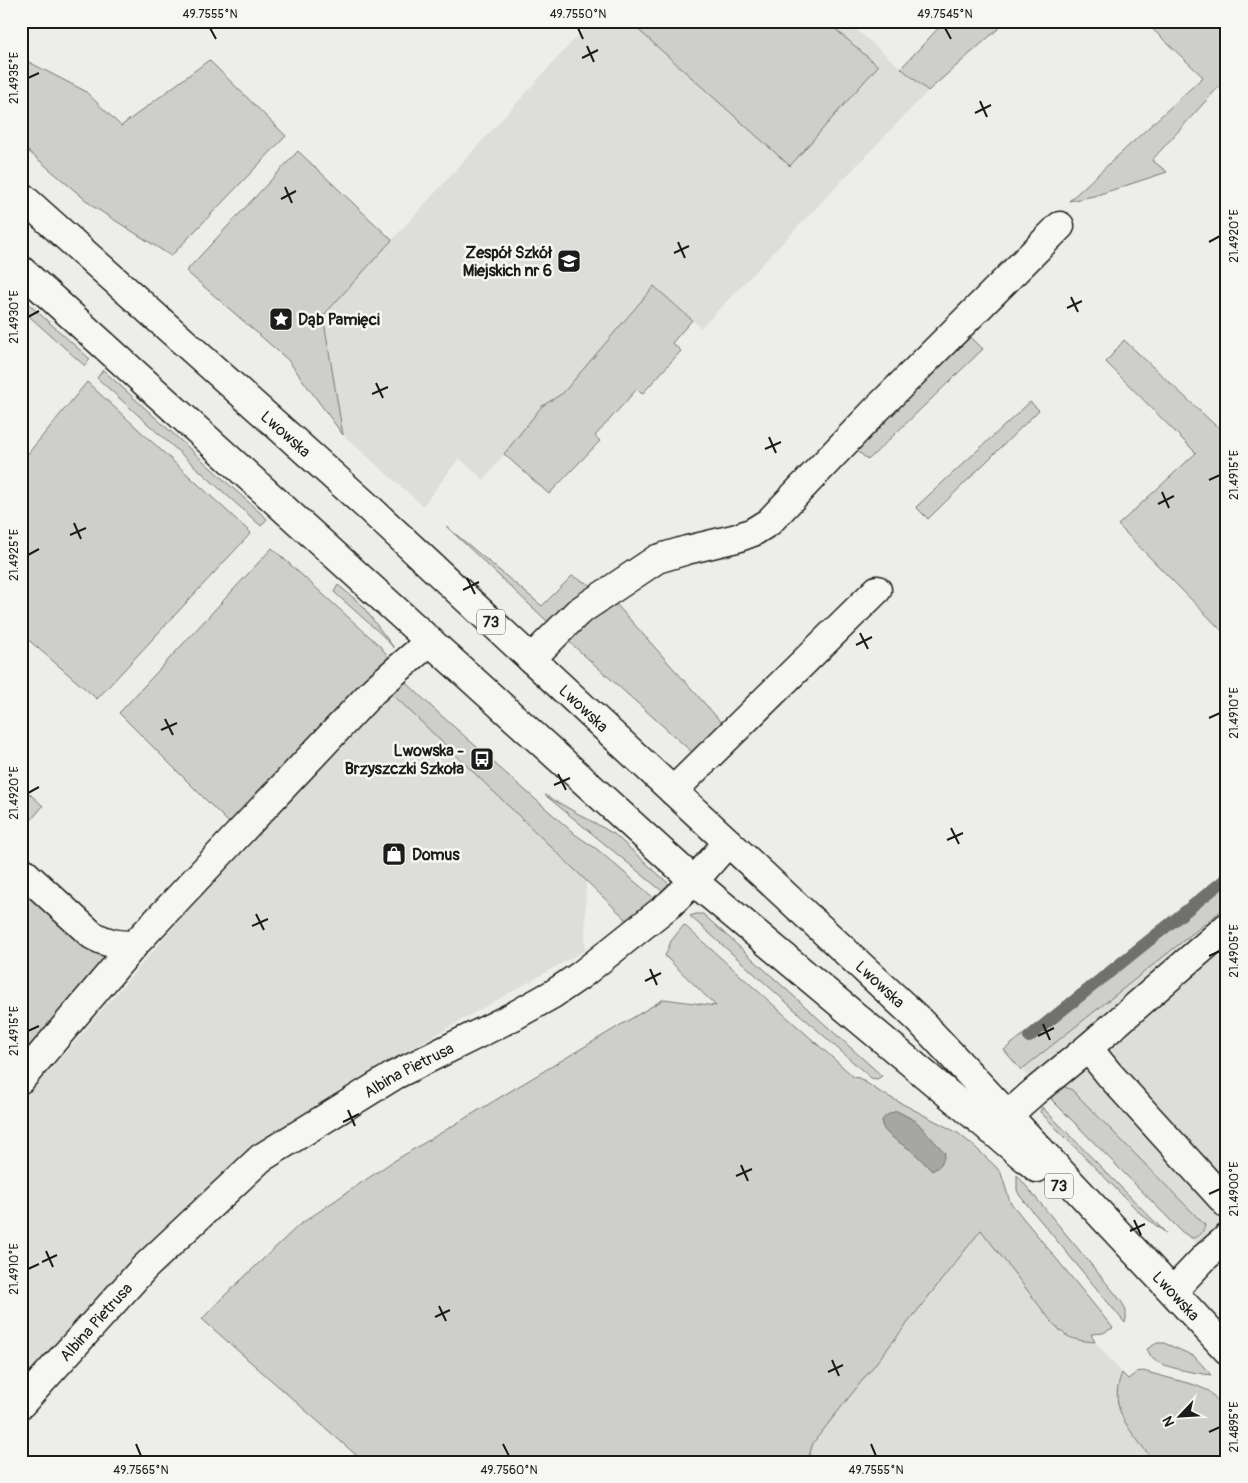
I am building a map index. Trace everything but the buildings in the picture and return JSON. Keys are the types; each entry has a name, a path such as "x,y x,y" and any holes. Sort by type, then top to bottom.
{"main road":[{"name":"Lwowska","path":"21,196 368,507 918,1019 999,1122"},
{"path":"531,659 578,612 657,559 737,538 754,532 769,522 874,412 1060,226"},
{"name":"Lwowska","path":"21,270 694,881 999,1122 1127,1242 1227,1350"},
{"path":"673,791 877,590"},
{"path":"21,1078 134,945 374,690 430,641"},
{"name":"Albina Pietrusa","path":"21,1404 144,1268 261,1158 395,1075 512,1017 553,994 581,975 670,904 694,881 728,842"},
{"path":"21,870 92,935 104,942 118,945 134,945"},
{"path":"999,1122 1227,928"},
{"path":"1088,1048 1109,1074 1227,1204"},
{"path":"1173,1291 1205,1257 1227,1238"}],"shaded area":[{"name":"Zespół Szkół Miejskich nr 6","path":"591,21 846,21 928,91 701,328 654,286 563,393 542,406 484,480 459,458 423,506 343,435 323,316"},
{"path":"636,21 826,21 878,66 790,166 633,25"},
{"path":"945,21 1007,21 928,91 901,68"},
{"path":"1144,21 1227,21 1227,83 1224,81 1152,160 1167,172 1094,196 1069,201 1203,77"},
{"path":"21,58 85,91 121,126 209,60 286,136 171,256 94,207 21,145"},
{"path":"298,151 392,240 323,316 343,435 288,360 186,271"},
{"path":"654,286 692,320 672,343 681,351 642,394 637,389 595,436 600,441 549,494 504,454 542,406 563,393"},
{"path":"21,297 90,359 85,366 21,309"},
{"path":"965,331 983,349 868,460 853,447"},
{"path":"1124,340 1215,425 1227,431 1227,636 1118,525 1196,453 1106,362"},
{"path":"103,370 267,519 261,526 97,378"},
{"path":"87,382 251,533 97,699 24,636 21,638 21,462"},
{"path":"1030,402 1039,410 928,519 916,507"},
{"path":"446,526 542,606 572,576 595,587 563,614 548,622"},
{"path":"272,548 380,646 390,659 233,827 119,713"},
{"path":"338,585 361,604 394,648 334,592"},
{"path":"609,596 722,723 693,753 566,639"},
{"path":"395,682 406,682 478,748 473,755 487,768 493,762 576,835 598,850 655,899 629,922 387,689"},
{"path":"387,689 586,880 585,950 344,1087 240,1158 153,1241 21,1385 21,1101 48,1073 184,915"},
{"path":"21,786 43,806 21,832"},
{"path":"545,795 614,834 669,884 662,891"},
{"path":"1227,871 1227,906 1021,1070 1004,1050"},
{"path":"21,881 112,952 21,1063"},
{"path":"1227,906 1227,1267 1182,1232 1021,1070"},
{"path":"703,914 882,1076 877,1079 871,1078 690,916"},
{"path":"684,925 854,1077 958,1133 976,1148 1001,1173 1010,1202 1113,1328 1103,1333 1091,1334 1095,1342 1070,1338 1061,1332 981,1230 813,1443 807,1462 364,1462 202,1319 299,1225 389,1164 664,999 716,1006 665,956 671,941"},
{"path":"1065,1087 1072,1090 1205,1225 1201,1234 1192,1238 1182,1232 1052,1100 1051,1094 1057,1089"},
{"path":"1042,1107 1166,1233 1141,1214 1040,1112"},
{"path":"897,1111 916,1121 945,1153 941,1164 932,1171 882,1126 882,1120 887,1115"},
{"path":"1017,1175 1120,1300 1126,1312 1125,1323 1020,1196 1017,1190"},
{"path":"981,1229 1063,1334 1077,1341 1095,1342 1122,1373 1117,1385 1120,1414 1154,1462 807,1462 813,1443"},
{"path":"1157,1343 1164,1343 1194,1356 1211,1375 1180,1370 1158,1362 1152,1358 1147,1349"},
{"path":"1143,1371 1195,1385 1209,1391 1227,1411 1227,1462 1154,1462 1130,1431 1117,1399 1122,1373 1128,1379 1137,1372"}],"waterway":[{"path":"1029,1037 1227,878"}],"place":[{"name":"Zespół Szkół Miejskich nr 6","path":"569,261"},
{"name":"Dąb Pamięci","path":"281,319"},
{"name":"Lwowska - Brzyszczki Szkoła","path":"482,759"},
{"name":"Domus","path":"394,854"}]}
